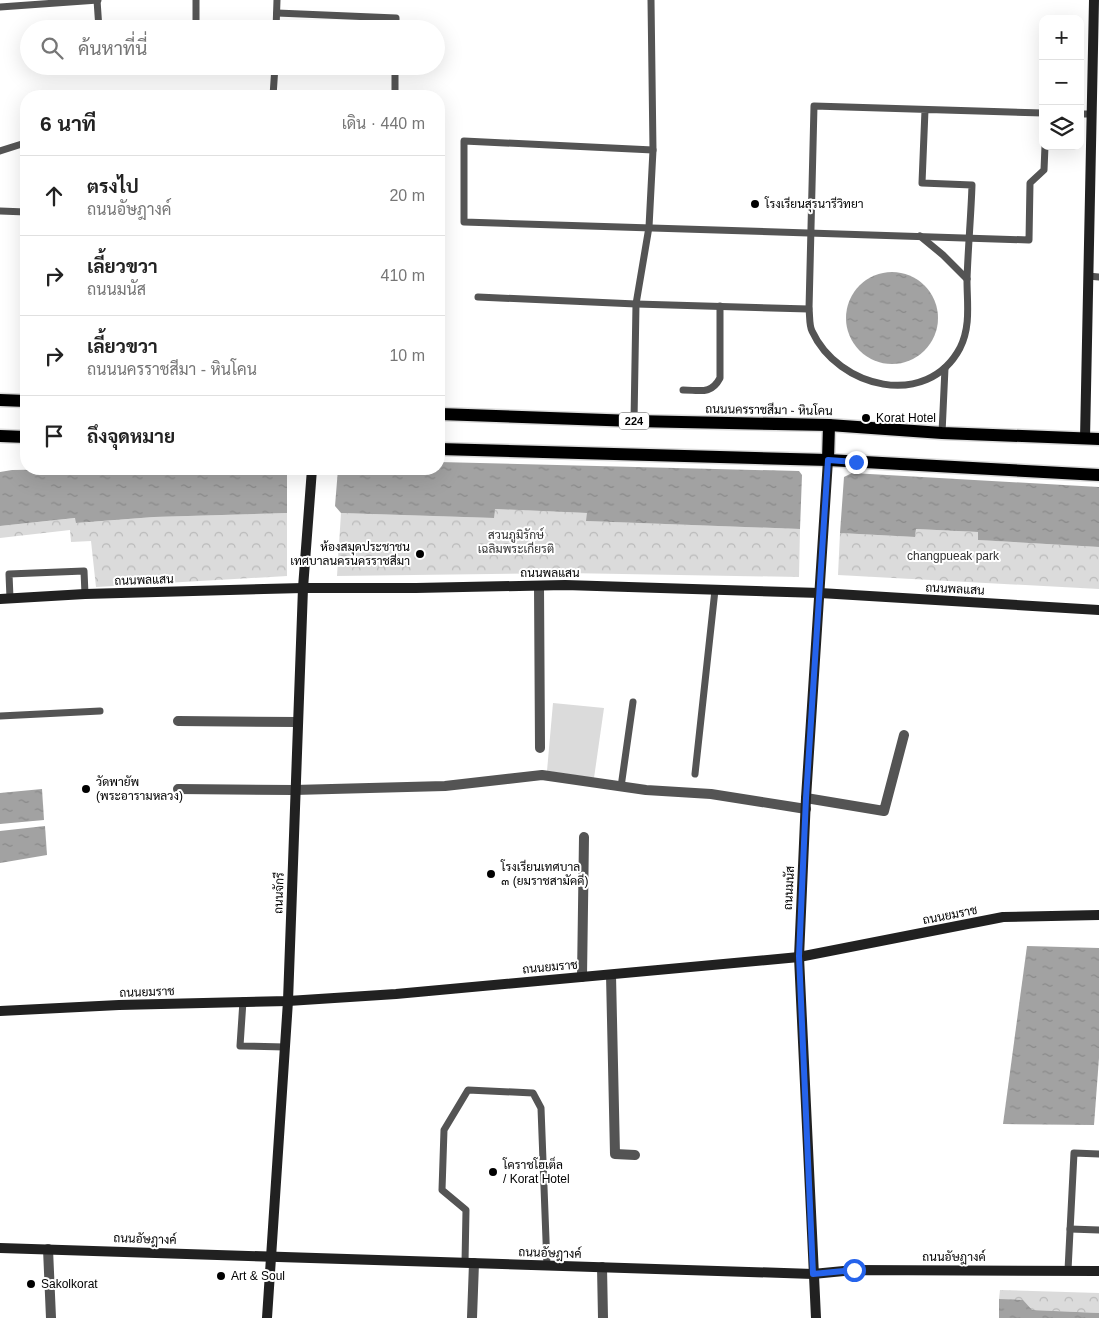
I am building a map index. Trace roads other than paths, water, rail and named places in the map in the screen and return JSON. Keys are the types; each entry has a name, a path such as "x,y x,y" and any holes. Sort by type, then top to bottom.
{"main road":[{"path":"0,400 20,401"},
{"name":"ถนนนครราชสีมา - หินโคน","path":"445,414 829,425 942,433 1099,439"},
{"path":"828,460 829,425"},
{"path":"0,436 20,436"},
{"path":"445,449 828,460 1099,475"}],"street":[{"path":"1085,439 1094,276 1086,114 1096,14 1094,0"},
{"name":"ถนนมนัส","path":"816,1318 799,956 806,804 828,460"},
{"name":"ถนนจักรี","path":"267,1318 288,1001 294,790 303,588 312,475"},
{"path":"539,586 540,748"},
{"name":"ถนนพลแสน","path":"5,599 85,594 303,588 539,586 820,593 1099,610"},
{"path":"178,721 298,722"},
{"path":"178,789 294,790 445,786 542,775 646,790 711,794 884,811 904,735"},
{"path":"582,977 584,837"},
{"name":"ถนนยมราช","path":"0,1012 243,1001 288,1001 396,994 799,956 1003,917 1099,915"},
{"path":"611,975 615,1154 635,1155"},
{"name":"ถนนอัษฎางค์","path":"0,1248 813,1274 854,1270 1099,1271"},
{"path":"48,1249 51,1318"},
{"path":"469,1263 472,1318"},
{"path":"602,1267 602,1318"}],"lane":[{"path":"0,7 98,0 99,20"},
{"path":"196,0 196,20"},
{"path":"277,0 277,20"},
{"path":"634,421 636,304 649,228 653,150 651,0"},
{"path":"277,13 396,18 396,20"},
{"path":"274,90 275,75"},
{"path":"395,75 395,90"},
{"path":"925,110 922,183 972,185 967,279 967,327 960,348 945,368 927,379 906,385 880,385 856,377 837,362 821,346 811,330 809,309 810,233 814,106 1039,113"},
{"path":"653,150 464,141 464,222 1029,240 1030,183 1044,170 1045,150"},
{"path":"0,151 20,145"},
{"path":"0,211 20,212"},
{"path":"920,236 943,255 967,279"},
{"path":"478,297 809,309"},
{"path":"683,390 709,390 715,387 720,378 720,306"},
{"path":"942,433 945,368"},
{"path":"5,599 9,574 84,571 85,594"},
{"path":"695,774 715,590"},
{"path":"621,787 633,702"},
{"path":"0,716 100,712"},
{"path":"243,1001 240,1046 285,1047"},
{"path":"469,1263 466,1210 442,1190 444,1130 468,1090 532,1093 541,1108 547,1266"},
{"path":"1068,1270 1074,1154 1099,1154"},
{"path":"1070,1228 1099,1230"}],"water":[{"path":"892,272 910,275 925,285 935,300 938,318 935,336 925,351 910,361 892,364 874,361 859,351 849,336 846,318 849,300 859,285 874,275"},
{"path":"445,462 799,471 802,475 800,529 586,521 587,513 495,509 494,518 341,513 335,506 338,475 445,475"},
{"path":"20,470 20,475 287,475 287,513 154,517 76,523 75,518 0,526 0,472"},
{"path":"852,473 1099,487 1099,547 978,540 978,532 916,529 915,537 840,533 844,477"},
{"path":"42,789 44,820 0,824 0,793"},
{"path":"45,826 47,855 0,863 0,831"},
{"path":"1027,946 1099,948 1099,1058 1094,1125 1003,1124"},
{"path":"999,1299 1023,1300 1032,1310 1099,1313 1099,1318 999,1318"}],"place":[{"name":"โรงเรียนสุรนารีวิทยา","path":"755,204"},
{"name":"Korat Hotel","path":"866,418"},
{"name":"ห้องสมุดประชาชน เทศบาลนครนครราชสีมา","path":"420,554"},
{"name":"วัดพายัพ (พระอารามหลวง)","path":"86,789"},
{"name":"โรงเรียนเทศบาล ๓ (ยมราชสามัคคี)","path":"491,874"},
{"name":"โคราชโฮเต็ล / Korat Hotel","path":"493,1172"},
{"name":"Art & Soul","path":"221,1276"},
{"name":"Sakolkorat","path":"31,1284"}],"park label":[{"name":"สวนภูมิรักษ์ เฉลิมพระเกียรติ","path":"516,542"},
{"name":"changpueak park","path":"953,556"}]}
